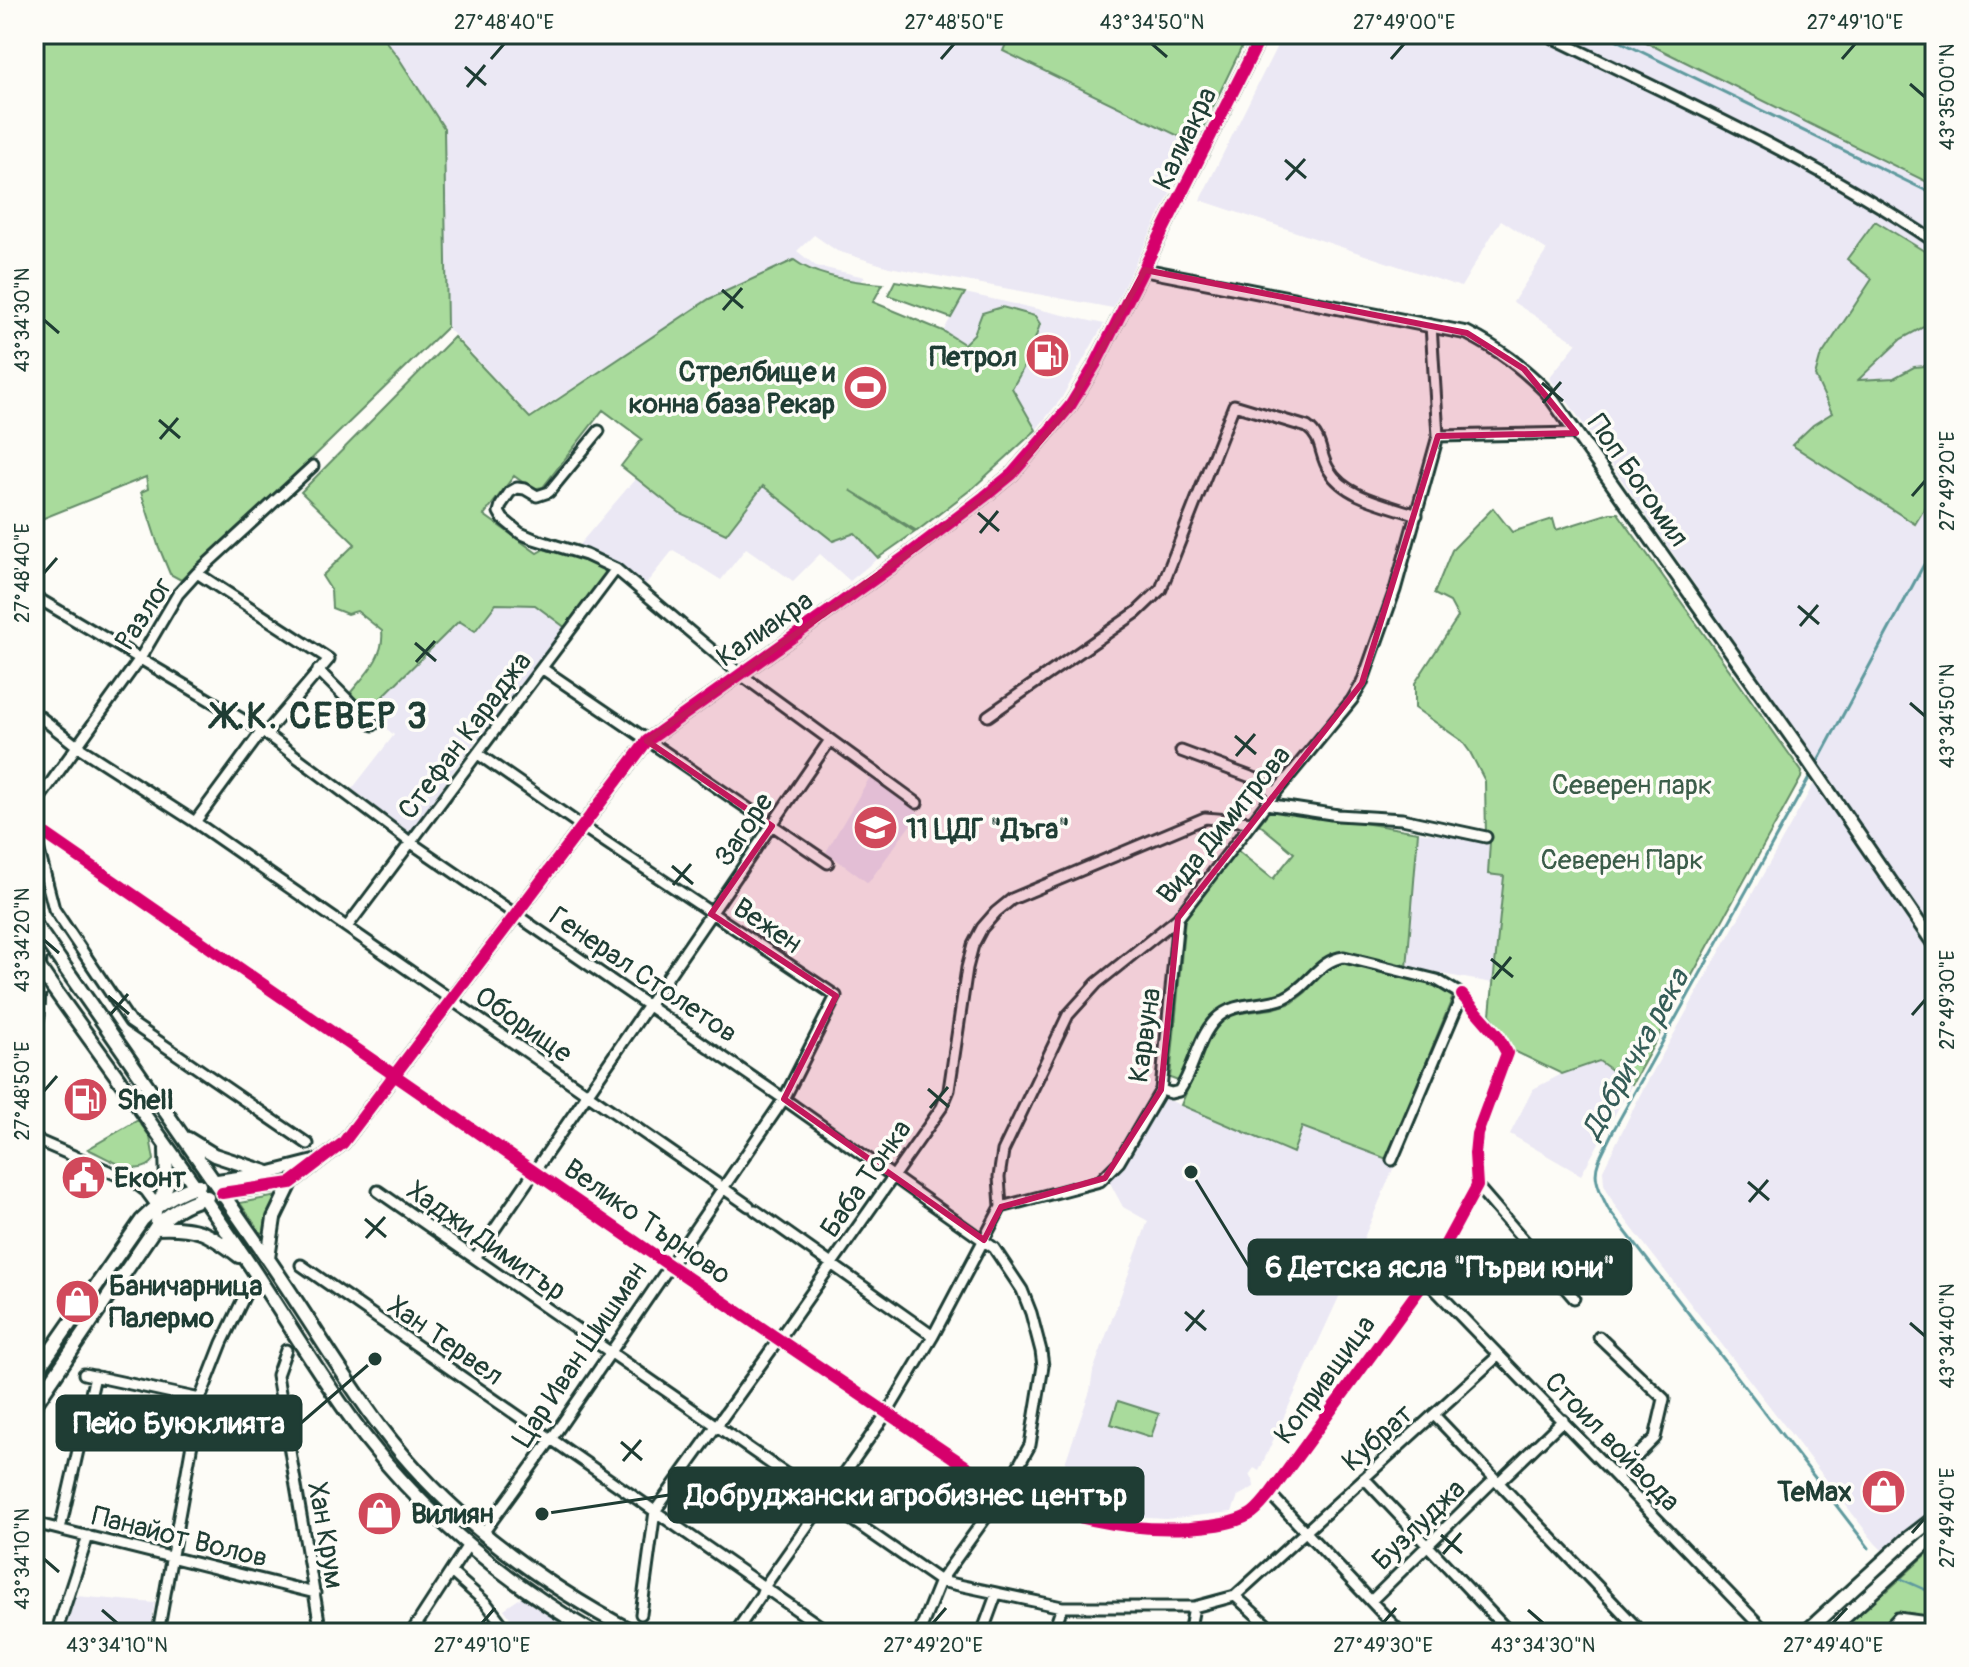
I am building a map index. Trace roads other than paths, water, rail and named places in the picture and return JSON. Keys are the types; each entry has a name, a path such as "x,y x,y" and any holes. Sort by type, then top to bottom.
{"main road":[{"path":"34,923 268,1258 379,1425 430,1484 483,1533 571,1597 635,1633"},
{"path":"34,960 249,1264 363,1435 417,1497 468,1545 527,1590 594,1633"},
{"path":"102,1056 119,1045"},
{"path":"182,1136 214,1155 269,1173"},
{"path":"157,1206 167,1185 166,1146"},
{"path":"34,1375 142,1220 179,1192 214,1181"},
{"path":"268,1258 274,1218 291,1183"},
{"path":"34,1406 155,1228 168,1214 202,1198 222,1193"},
{"path":"155,1228 201,1230 249,1264"},
{"path":"1805,1633 1935,1518"},
{"path":"1827,1633 1935,1535"}],"street":[{"name":"Калиакра","path":"222,1193 291,1183 328,1157 359,1124 396,1076 647,741 905,557 1012,474 1070,406 1095,365 1262,34"},
{"path":"1545,34 1825,174 1935,242"},
{"name":"Поп Богомил","path":"1145,270 1467,333 1499,349 1524,369 1547,392 1800,749 1935,946"},
{"name":"Вида Димитрова","path":"764,1587 887,1413 933,1336 1001,1207 999,1177 1003,1151 1068,1015 1097,983 1178,918 1352,700 1362,683 1417,515 1438,436 1431,325"},
{"path":"988,716 1137,612 1161,589 1234,405 1307,427 1315,433 1326,465 1338,482 1368,498 1417,515"},
{"path":"599,431 549,492 537,496 525,489 517,488 510,492 499,512 503,519 520,533 586,555 616,569 740,674 917,803"},
{"path":"1438,436 1576,433"},
{"name":"Разлог","path":"34,806 141,657 178,594 313,466"},
{"name":"Стефан Караджа","path":"347,927 616,569"},
{"path":"195,822 263,733 329,659 197,573"},
{"name":"Генерал Столетов","path":"34,596 141,657 263,733 410,842 784,1099 994,1248 1022,1290 1031,1313 1043,1366 1030,1445 1004,1492 940,1581 919,1633"},
{"path":"543,669 828,863"},
{"path":"318,670 373,725"},
{"name":"Оборище","path":"34,712 77,746 195,822 933,1336"},
{"name":"Загоре","path":"475,1258 830,740"},
{"path":"1181,751 1259,780 1275,793"},
{"name":"Вежен","path":"478,754 836,996"},
{"path":"1266,804 1338,815 1402,819 1486,837"},
{"name":"Баба Тонка","path":"655,1511 942,1107 949,1090 970,956 982,928 1012,899 1205,818 1252,822"},
{"name":"Велико Търново","path":"34,826 669,1265 1004,1492 1052,1511 1101,1523 1153,1530 1231,1522 1250,1515 1270,1494"},
{"path":"34,832 54,909 130,1022 308,1144"},
{"name":"Карвуна","path":"1001,1207 1105,1178 1119,1162 1161,1090 1178,918"},
{"path":"1161,1090 1171,1093 1179,1091 1209,1029 1224,1012 1283,999 1302,987 1334,958 1344,957 1437,980 1462,995 1497,1035 1507,1053 1477,1134 1477,1186 1574,1298"},
{"path":"1392,1160 1462,995"},
{"name":"Цар Иван Шишман","path":"483,1533 550,1441 784,1099 836,996"},
{"path":"34,1139 134,1182 146,1191 157,1206 155,1228"},
{"path":"214,1181 269,1173 328,1157"},
{"name":"Копривщица","path":"1270,1494 1426,1280 1477,1186"},
{"name":"Хаджи Димитър","path":"378,1191 940,1581 1062,1607 1194,1607 1235,1596 1284,1550"},
{"name":"Хан Тервел","path":"301,1265 830,1633"},
{"name":"Стоил войвода","path":"1426,1280 1767,1633"},
{"path":"158,1633 200,1399 245,1295"},
{"path":"1599,1337 1664,1399 1655,1438 1617,1476"},
{"name":"Хан Крум","path":"286,1350 277,1375 321,1633"},
{"name":"Кубрат","path":"1284,1550 1499,1355"},
{"path":"60,1529 90,1375 200,1399"},
{"path":"1434,1415 1642,1633"},
{"name":"Бузлуджа","path":"1371,1601 1563,1420"},
{"path":"1364,1478 1510,1633"},
{"path":"1270,1494 1401,1633"},
{"path":"641,1614 655,1511"},
{"name":"Панайот Волов","path":"34,1523 315,1593"},
{"path":"56,1633 88,1536"},
{"path":"411,1633 468,1545"},
{"path":"451,1572 486,1603 509,1633"},
{"path":"735,1633 764,1587"},
{"path":"982,1633 996,1595"},
{"path":"1235,1596 1276,1633"},
{"path":"1053,1633 1062,1607"},
{"path":"1189,1633 1194,1607"},
{"path":"1884,1633 1898,1618 1935,1623"}],"waterway":[{"name":"Добричка река","path":"1605,34 1935,195"},
{"name":"Добричка река","path":"1816,765 1935,544"},
{"name":"Добричка река","path":"1813,771 1613,1131 1598,1162 1596,1177 1609,1210 1869,1548"},
{"name":"Добричка река","path":"1897,1577 1935,1594"}],"railway":[{"path":"34,869 47,954 45,1016 34,1066"}],"place":[{"name":"Петрол","path":"1048,356"},
{"name":"Стрелбище и конна база Рекар","path":"866,387"},
{"name":"11 ЦДГ \"Дъга\"","path":"875,828"},
{"name":"Shell","path":"86,1099"},
{"name":"6 Детска ясла \"Първи юни\"","path":"1191,1172"},
{"name":"Еконт","path":"83,1177"},
{"name":"Баничарница Палермо","path":"78,1301"},
{"name":"Пейо Буюклията","path":"375,1359"},
{"name":"TeMax","path":"1883,1491"},
{"name":"Вилиян","path":"380,1513"},
{"name":"Добруджански агробизнес център","path":"542,1514"}],"district":[{"name":"Ж.К. СЕВЕР 3","path":"321,715"}],"park label":[{"name":"Северен парк","path":"1632,784"},
{"name":"Северен Парк","path":"1622,859"}]}
